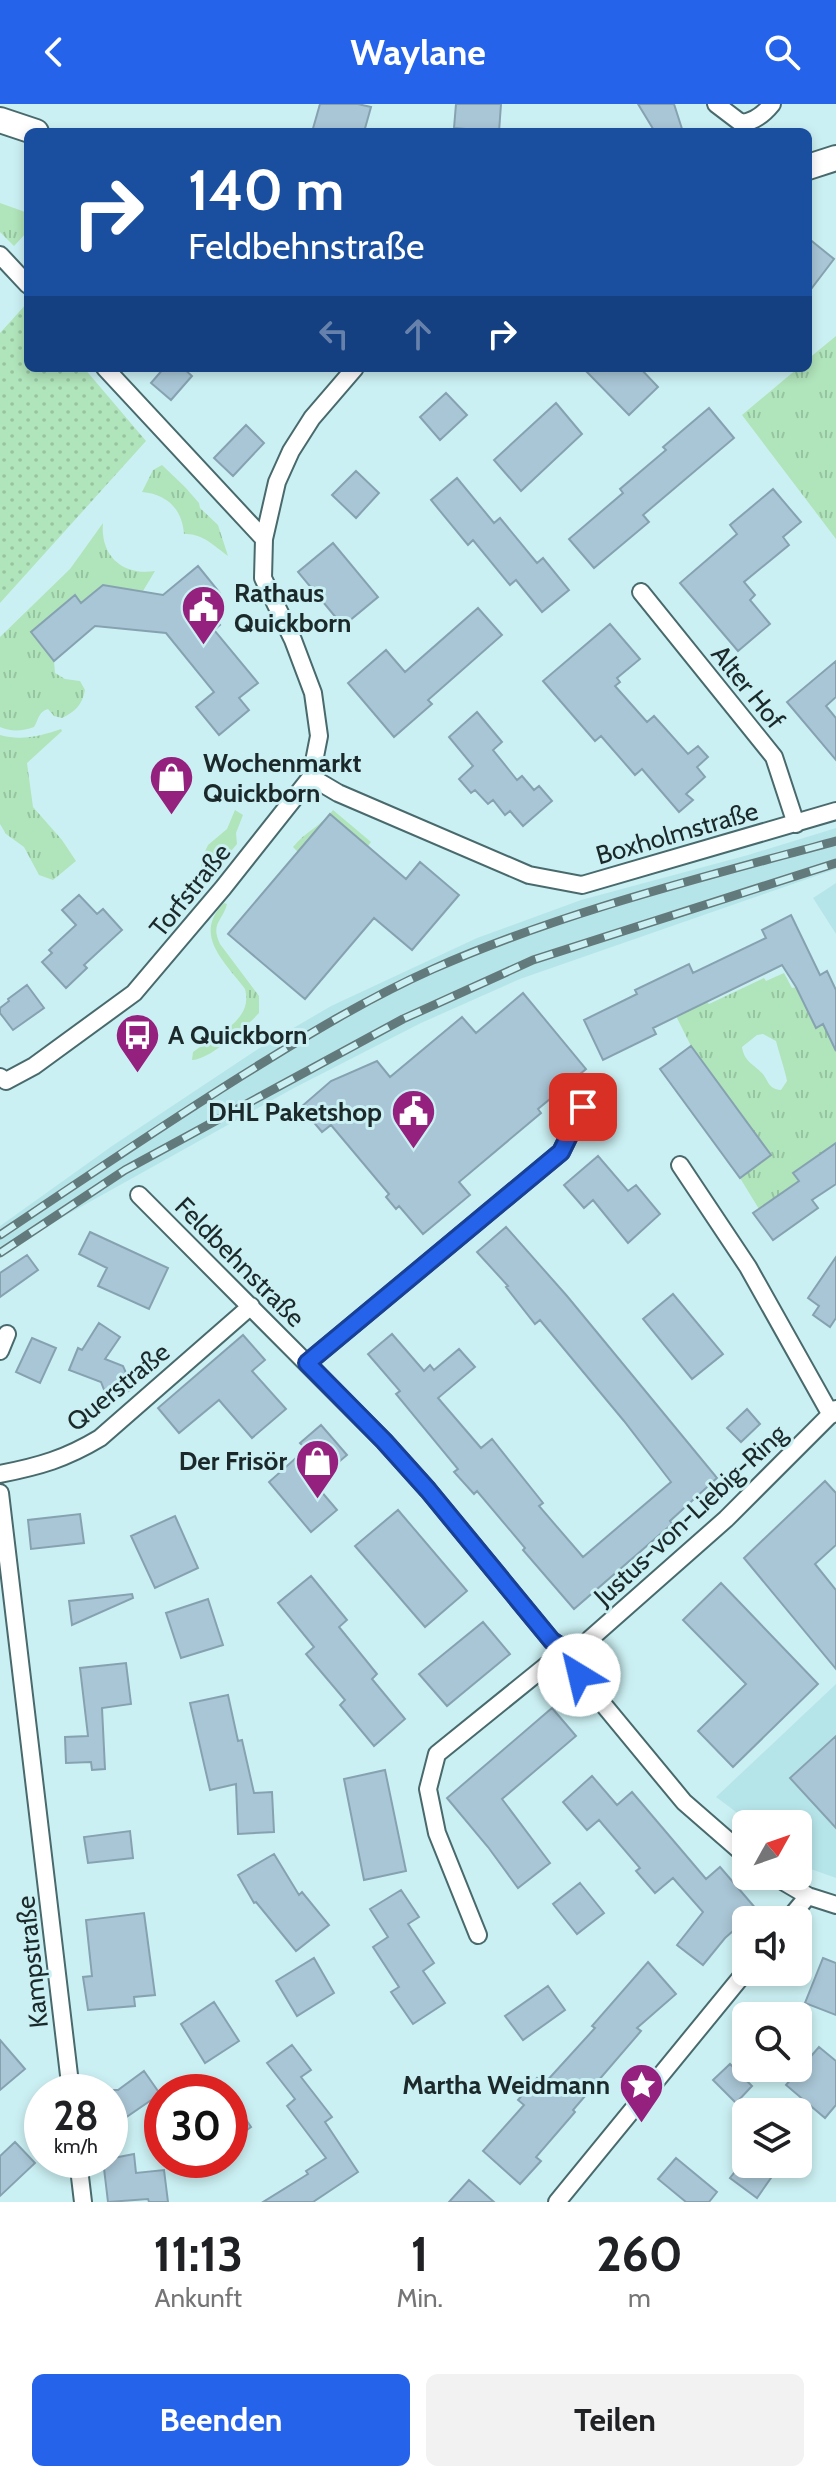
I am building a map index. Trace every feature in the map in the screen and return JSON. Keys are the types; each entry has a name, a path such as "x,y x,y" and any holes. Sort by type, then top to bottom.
{"main road":[{"path":"0,120 24,128"},
{"path":"812,166 836,158"}],"street":[{"path":"716,104 741,123 749,122 767,111 772,104"},
{"path":"0,255 24,281"},
{"path":"109,372 264,539"},
{"name":"Torfstraße","path":"3,1079 34,1066 134,993 311,777 319,736 313,693 293,640 263,578 264,539 277,482 291,451 312,418 352,372"},
{"name":"Alter Hof","path":"641,592 774,757 796,824"},
{"name":"Boxholmstraße","path":"311,777 338,793 529,875 582,885 836,811"},
{"name":"Feldbehnstraße","path":"307,1363 561,1152 583,1107"},
{"path":"680,1165 748,1267 834,1412"},
{"name":"Feldbehnstraße","path":"139,1195 384,1441 552,1641 575,1656 579,1675 684,1802 732,1844"},
{"name":"Querstraße","path":"0,1474 48,1464 100,1438 251,1306"},
{"path":"0,1351 7,1334"},
{"name":"Justus-von-Liebig-Ring","path":"575,1656 590,1639 726,1519 834,1412"},
{"name":"Kampstraße","path":"0,1493 69,2074"},
{"path":"478,1935 437,1833 428,1789 437,1754 552,1661 575,1656"},
{"path":"798,1890 836,1905"},
{"path":"800,1906 808,1896"},
{"path":"557,2202 734,1986"},
{"path":"80,2178 83,2202"}],"shaded area":[{"path":"836,828 836,869 520,979 421,1023 294,1088 25,1238 0,1255 0,1226 112,1146 261,1047 331,1006 477,938 581,900"},
{"path":"836,883 836,934 813,898"},
{"path":"836,1684 836,1878 812,1869 812,1810 733,1810 716,1797"}],"green space":[{"path":"0,203 24,212 24,235 14,246 0,232"},
{"path":"24,306 24,372 87,372 146,441 0,603 0,333"},
{"path":"836,336 836,539 742,415 793,372 812,372 812,356"},
{"path":"162,465 218,525 228,556 202,538 184,534 180,517 171,504 151,493 142,492 153,470"},
{"path":"103,523 105,545 116,561 133,570 155,571 143,591 103,585 81,603 75,596 31,632 54,661 55,673 65,679 80,681 84,695 78,707 62,718 54,716 48,709 40,714 34,727 8,730 0,727 0,637 70,569"},
{"path":"61,729 27,763 33,807 76,861 53,880 39,875 24,847 6,834 0,824 0,735 31,737"},
{"path":"235,810 243,815 236,833 237,844 206,881 201,860 208,845 227,829"},
{"path":"333,810 371,842 368,846 334,818 302,856 293,847"},
{"path":"224,903 227,904 217,927 217,937 259,996 259,1013 218,1049 192,1060 193,1052 230,1026 244,1010 245,989 221,958 211,937 215,915"},
{"path":"784,973 792,988 796,987 816,1027 823,1024 836,1051 836,1143 794,1173 799,1181 759,1209 740,1178 770,1155 691,1046 676,1016 764,978 766,981","holes":["763,1034 776,1041 787,1081 781,1090 771,1086 747,1059 742,1047 757,1035"]}],"building":[{"path":"320,104 371,107 365,128 313,128"},
{"path":"456,104 501,104 499,128 454,128"},
{"path":"638,104 674,104 682,128 653,128"},
{"path":"812,241 834,259 812,288"},
{"path":"161,372 188,372 192,376 171,400 151,383"},
{"path":"587,372 644,372 658,387 629,415"},
{"path":"446,393 467,415 440,440 420,417"},
{"path":"556,403 582,434 521,491 494,460"},
{"path":"709,408 734,438 643,515 649,522 594,568 569,539 623,493 620,489"},
{"path":"246,425 264,443 233,476 214,458"},
{"path":"356,471 379,493 356,518 332,495"},
{"path":"457,478 494,523 500,518 537,563 543,558 569,590 542,612 516,580 510,585 473,540 468,545 431,500"},
{"path":"773,489 801,522 783,537 789,545 744,582 755,595 750,600 770,624 738,651 680,583 737,534 730,525"},
{"path":"333,543 378,597 343,626 298,572"},
{"name":"Rathaus Quickborn","path":"198,566 220,593 204,606 220,625 214,630 258,683 239,698 249,710 219,735 196,707 214,692 166,633 95,626 54,661 31,632 75,595 81,603 103,585 163,595"},
{"path":"478,608 502,635 428,700 432,704 394,737 348,683 386,650 405,672"},
{"path":"610,624 640,659 617,678 620,682 615,686 647,722 654,716 688,754 698,746 708,757 697,767 705,777 686,794 693,800 679,812 642,769 635,775 601,736 595,741 543,681"},
{"path":"836,661 836,697 826,706 836,718 836,760 787,702"},
{"path":"477,712 502,742 493,750 517,780 522,776 534,790 539,786 552,801 523,826 510,811 505,815 493,800 488,804 475,790 471,793 459,779 473,766 449,737"},
{"path":"330,814 406,879 420,862 459,895 412,950 374,918 305,999 228,934"},
{"path":"79,895 97,914 103,909 122,930 84,965 87,968 66,988 42,962 52,953 49,950 76,925 62,910"},
{"path":"791,915 820,975 827,971 836,990 836,1051 823,1024 816,1028 782,965 653,1028 656,1034 603,1060 584,1020 637,994 635,990 689,964 693,973 766,938 762,930"},
{"path":"27,985 44,1008 13,1030 0,1013 0,1008"},
{"path":"523,993 586,1069 538,1109 541,1113 459,1182 470,1195 423,1234 399,1206 396,1209 386,1197 389,1194 331,1125 322,1132 301,1107 331,1081 377,1061 390,1077 462,1017 476,1033"},
{"path":"691,1046 771,1155 740,1178 660,1069"},
{"path":"836,1143 836,1184 812,1200 818,1208 773,1240 753,1213 799,1181 793,1173"},
{"path":"598,1156 628,1191 636,1185 660,1214 628,1243 593,1200 584,1208 564,1185"},
{"path":"506,1227 717,1478 670,1521 672,1524 574,1609 477,1491 474,1494 454,1472 458,1469 396,1394 400,1391 368,1354 392,1334 424,1371 430,1365 434,1370 459,1349 475,1367 438,1398 481,1448 492,1439 543,1503 539,1506 583,1557 671,1482 540,1320 535,1324 508,1286 477,1252"},
{"path":"90,1232 168,1268 149,1309 98,1286 107,1268 79,1254"},
{"path":"27,1255 38,1270 0,1297 0,1273"},
{"path":"836,1257 836,1318 830,1327 813,1315 819,1306 808,1298"},
{"path":"673,1294 723,1354 692,1379 643,1319"},
{"path":"99,1323 120,1337 105,1359 123,1366 133,1389 108,1400 101,1382 69,1370 78,1348 82,1350"},
{"path":"243,1335 265,1360 252,1371 286,1409 252,1438 219,1400 179,1433 158,1408"},
{"path":"32,1338 56,1348 40,1383 16,1372"},
{"path":"747,1409 760,1424 741,1442 727,1428"},
{"path":"321,1425 347,1455 314,1483 337,1510 311,1532 269,1482 306,1449 300,1443"},
{"path":"825,1481 836,1493 836,1545 815,1564 836,1590 836,1669 744,1558"},
{"path":"398,1510 467,1591 425,1627 355,1546"},
{"path":"80,1514 84,1543 31,1549 28,1520"},
{"path":"175,1516 198,1568 155,1588 131,1536"},
{"path":"311,1576 347,1620 339,1627 377,1674 372,1679 405,1719 374,1746 340,1705 345,1700 306,1654 314,1647 278,1603"},
{"path":"721,1583 818,1684 733,1767 698,1731 746,1684 683,1620"},
{"path":"132,1594 133,1598 72,1625 69,1601"},
{"path":"208,1599 223,1645 181,1658 166,1613"},
{"path":"483,1622 510,1654 447,1706 419,1674"},
{"path":"126,1663 131,1704 102,1708 105,1769 92,1770 91,1762 66,1763 65,1737 88,1736 80,1668"},
{"path":"228,1695 254,1793 272,1792 274,1832 238,1834 236,1784 210,1790 190,1703"},
{"path":"552,1708 576,1736 502,1799 550,1863 518,1888 447,1798"},
{"path":"836,1736 836,1828 790,1778"},
{"path":"385,1770 406,1871 364,1880 344,1779"},
{"path":"592,1776 617,1805 632,1792 706,1879 720,1867 732,1881 732,1890 740,1890 754,1906 732,1906 732,1932 703,1965 677,1945 703,1912 673,1878 655,1893 636,1871 640,1868 599,1820 587,1830 563,1802"},
{"path":"130,1831 133,1858 88,1863 84,1837"},
{"path":"274,1854 299,1895 302,1892 329,1925 296,1951 254,1903 238,1875"},
{"path":"580,1883 604,1913 577,1934 553,1904"},
{"path":"401,1890 419,1917 408,1924 434,1963 423,1971 445,2003 413,2024 391,1992 399,1987 373,1947 388,1937 370,1909"},
{"path":"144,1913 155,1995 134,1997 135,2006 88,2010 83,1977 92,1976 86,1920"},
{"path":"314,1958 334,1993 297,2016 276,1981"},
{"path":"823,1958 836,1963 836,2015 812,2006 812,2002 805,2002"},
{"path":"648,1962 676,1994 637,2028 641,2031 573,2110 575,2112 536,2157 541,2161 520,2184 483,2151 524,2105 518,2100 537,2078 544,2084 595,2028 592,2026"},
{"path":"548,1986 565,2010 523,2040 505,2016"},
{"path":"214,2002 239,2041 205,2063 181,2024"},
{"path":"0,2040 25,2069 0,2090"},
{"path":"292,2045 311,2070 301,2077 332,2117 325,2122 358,2172 313,2202 263,2202 308,2174 306,2171 326,2158 287,2106 295,2099 267,2063"},
{"path":"819,2047 836,2061 836,2105 825,2118 812,2107 812,2098 801,2098 786,2085 789,2082 812,2082 812,2055"},
{"path":"730,2064 732,2082 748,2082 752,2086 741,2098 732,2099 713,2080"},
{"path":"144,2071 146,2074 144,2105 128,2116 128,2083"},
{"path":"15,2142 24,2151 24,2173 0,2196 0,2156"},
{"path":"134,2154 136,2173 144,2172 144,2178 165,2178 168,2202 149,2202 148,2199 108,2202 105,2178 128,2178 128,2155"},
{"path":"676,2158 717,2192 709,2202 686,2202 658,2179"},
{"path":"732,2175 732,2178 771,2178 757,2198 730,2178"},
{"path":"469,2180 494,2202 449,2202"}],"railway":[{"path":"0,1235 243,1075 336,1019 433,969 581,913 836,841"},
{"path":"0,1253 125,1170 403,1019 533,960 836,863"}],"place":[{"name":"Rathaus Quickborn","path":"203,647"},
{"name":"Wochenmarkt Quickborn","path":"172,817"},
{"name":"A Quickborn","path":"137,1074"},
{"name":"DHL Paketshop","path":"413,1151"},
{"name":"Der Frisör","path":"318,1500"},
{"name":"Martha Weidmann","path":"641,2124"}],"route":[{"path":"579,1675 575,1656 552,1641 428,1490 307,1363 561,1152 583,1107"}]}
